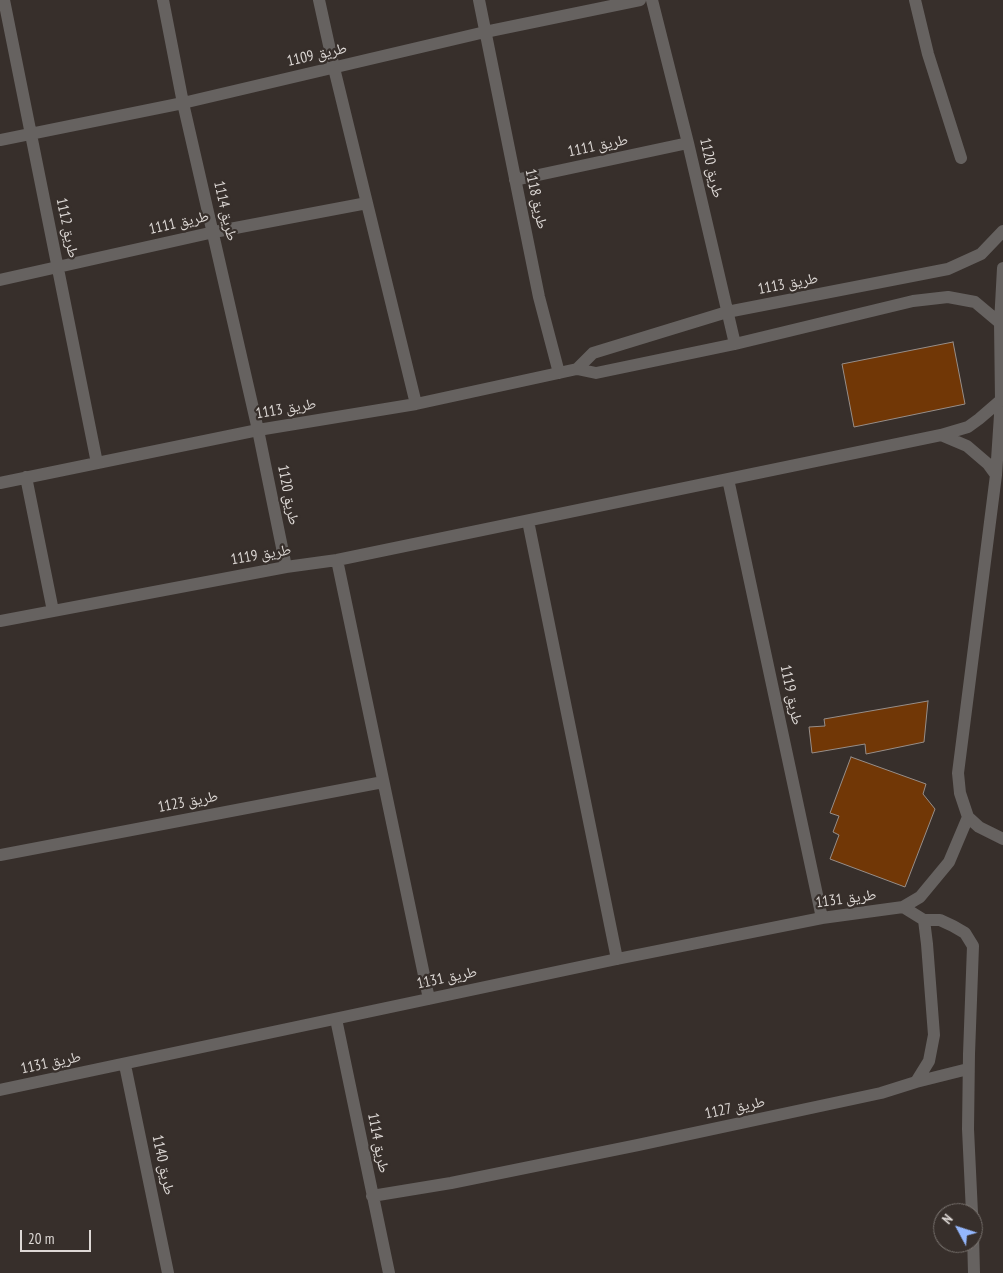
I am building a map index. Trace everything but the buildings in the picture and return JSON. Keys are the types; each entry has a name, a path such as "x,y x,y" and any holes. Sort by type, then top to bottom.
{"street":[{"name":"طريق 1112","path":"4,0 97,463"},
{"name":"طريق 1114","path":"162,0 183,103 258,430"},
{"path":"320,0 334,68 416,404"},
{"name":"طريق 1118","path":"479,0 539,296 559,372"},
{"name":"طريق 1109","path":"0,140 183,103 485,32 640,0"},
{"name":"طريق 1120","path":"652,0 735,344"},
{"path":"915,0 928,54 961,158"},
{"name":"طريق 1111","path":"515,180 688,143"},
{"name":"طريق 1111","path":"0,280 214,232 367,203"},
{"name":"طريق 1113","path":"577,369 593,354 727,312 948,270 981,254 1003,232"},
{"path":"1003,268 1000,323 1001,400 996,475 958,773 960,793 968,817 979,827 1003,839"},
{"name":"طريق 1113","path":"0,482 258,430 416,404 559,372 577,369 596,373 735,344 913,301 948,297 975,302 1000,323"},
{"name":"طريق 1119","path":"0,621 286,567 337,560 941,435 968,427 1001,400"},
{"name":"طريق 1120","path":"258,430 286,567"},
{"path":"941,435 967,446 988,464 996,475"},
{"path":"26,477 53,611"},
{"name":"طريق 1119","path":"728,479 822,918"},
{"path":"528,521 617,958"},
{"path":"337,560 429,999"},
{"name":"طريق 1123","path":"0,855 382,782"},
{"path":"968,817 949,862 920,897 903,907 924,920 940,920 953,926 965,933 973,946 968,1069 968,1129 972,1203"},
{"name":"طريق 1131","path":"0,1090 617,958 822,918 903,907"},
{"path":"916,1082 929,1061 934,1035 924,920"},
{"name":"طريق 1114","path":"336,1019 372,1196 390,1273"},
{"name":"طريق 1140","path":"125,1064 168,1273"},
{"name":"طريق 1127","path":"372,1196 451,1183 648,1143 881,1093 968,1069"},
{"path":"973,1253 974,1273"}]}
